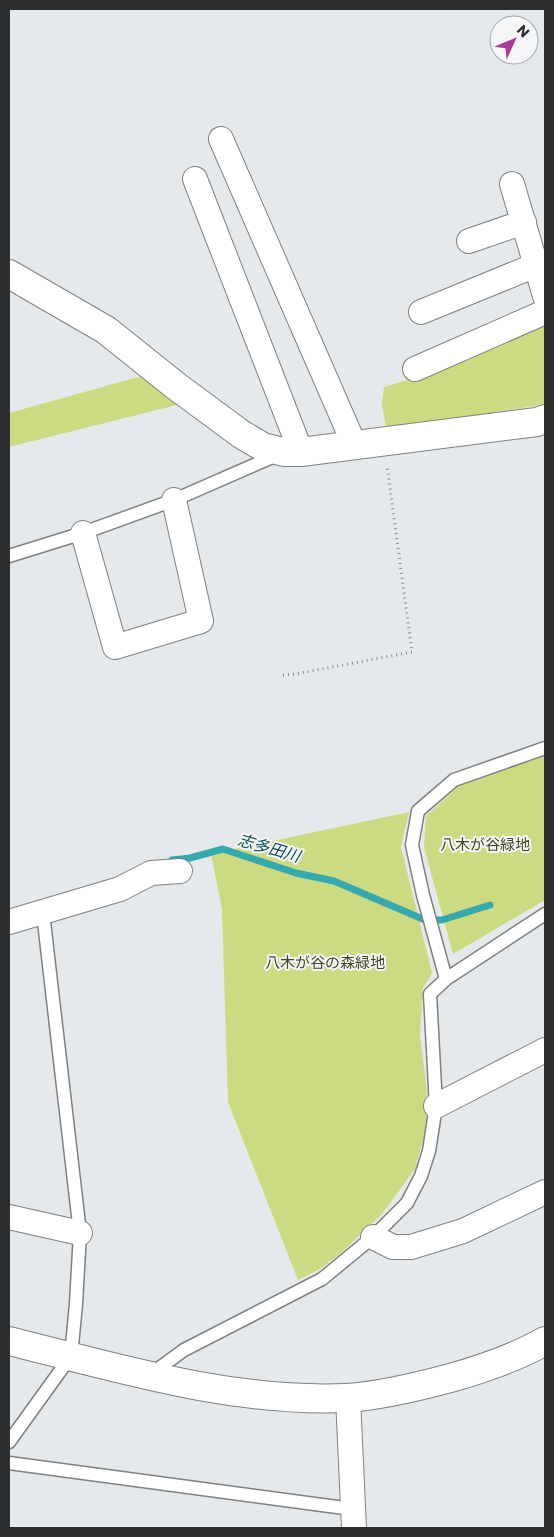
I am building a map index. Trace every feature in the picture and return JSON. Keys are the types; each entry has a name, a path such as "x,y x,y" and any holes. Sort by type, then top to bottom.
{"street":[{"path":"221,139 353,445"},
{"path":"194,179 293,452"},
{"path":"512,184 545,296"},
{"path":"469,241 524,222"},
{"path":"421,312 536,265"},
{"path":"9,274 106,330 176,386 241,434 263,447 293,452 545,420"},
{"path":"415,369 545,312"},
{"path":"83,533 115,647 201,622 174,500"},
{"path":"9,922 120,889 151,873 180,871"},
{"path":"436,1106 545,1050"},
{"path":"373,1236 393,1247 411,1247 463,1231 545,1192"},
{"path":"9,1217 80,1233"},
{"path":"9,1341 222,1390 287,1397 348,1398 389,1392 442,1380 480,1369 545,1342"},
{"path":"348,1398 353,1518"}],"lane":[{"path":"9,556 83,533 174,500 293,452"},
{"path":"446,979 412,846 418,811 454,780 545,748"},
{"path":"9,1442 71,1356 76,1304 80,1233 43,913"},
{"path":"151,1375 184,1350 322,1279 373,1236 407,1203 421,1176 429,1151 436,1106 430,994 446,979 545,914"},
{"path":"9,1463 353,1518"}],"path":[{"path":"283,675 412,652 384,441"}],"green space":[{"path":"545,319 545,403 386,429 382,403 384,387 417,377"},
{"path":"145,375 177,405 9,447 9,413"},
{"name":"八木が谷緑地","path":"545,753 545,900 453,954 424,847 426,816 459,786"},
{"name":"八木が谷の森緑地","path":"409,812 401,847 432,973 423,988 420,1034 427,1092 426,1128 415,1169 382,1214 342,1252 320,1269 298,1280 228,1102 222,909 211,854"}],"waterway":[{"name":"志多田川","path":"172,860 190,858 223,849 296,873 334,881 425,920 442,920 490,905"}]}
